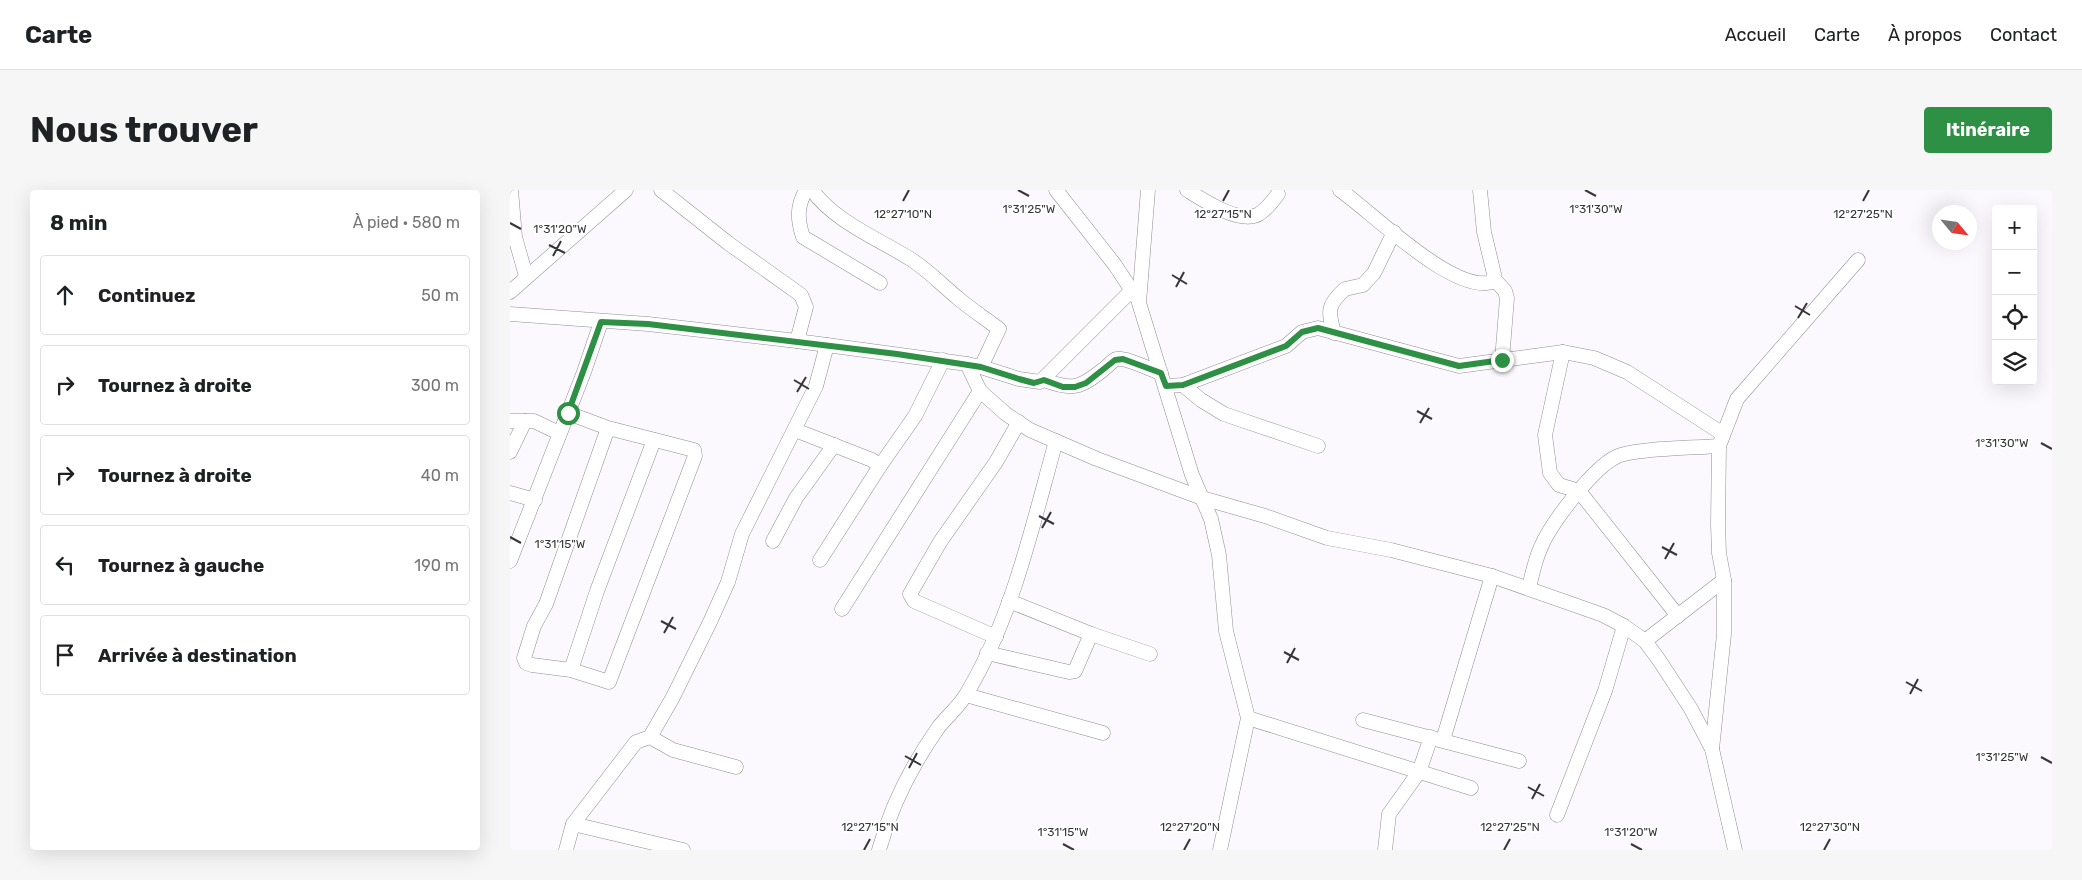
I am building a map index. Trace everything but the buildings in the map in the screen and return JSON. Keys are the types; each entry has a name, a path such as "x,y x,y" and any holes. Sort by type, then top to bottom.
{"street":[{"path":"511,190 515,237 526,276"},
{"path":"510,292 626,190"},
{"path":"661,190 728,243 801,295 805,300 806,307 797,341"},
{"path":"806,190 798,203 799,222 803,237 880,283"},
{"path":"812,190 820,200 838,214 936,277 959,299 999,329 981,367"},
{"path":"1056,190 1098,242 1139,303 1192,475 1210,519 1218,555 1226,631 1248,718 1220,850"},
{"path":"1139,303 1148,190"},
{"path":"1187,190 1215,208 1239,215 1257,215 1266,209 1278,194"},
{"path":"1340,190 1426,259 1461,279 1483,285 1494,279"},
{"path":"1480,190 1484,232 1494,279 1505,291 1507,298 1502,360"},
{"path":"1334,333 1328,313 1333,303 1345,289 1364,285 1374,273 1394,232"},
{"path":"1712,750 1724,634 1724,580 1719,553 1721,440 1737,399 1858,260"},
{"path":"510,314 648,324 943,360 981,367 1034,383 1044,380 1132,290"},
{"path":"510,561 514,544 535,500 601,322"},
{"path":"1183,385 1286,346 1302,332 1318,328 1459,366 1563,352 1594,358 1626,372 1721,440"},
{"path":"566,850 573,824 636,742 650,737 673,697 728,582 742,534 816,386 827,345"},
{"path":"1563,352 1545,435 1550,473 1559,485 1579,491 1678,616"},
{"path":"1044,380 1063,387 1075,387 1086,383 1115,360 1123,359 1163,380 1183,385 1201,400 1224,414 1318,446"},
{"path":"820,560 880,466 915,416 943,360"},
{"path":"967,364 980,391 1019,422 1097,459 1202,498 1265,516 1327,538 1400,552 1492,576 1603,615 1624,626 1645,641 1691,709 1712,750 1736,850"},
{"path":"842,609 980,391"},
{"path":"568,413 608,428 694,450 695,456 609,682 571,670 532,665 526,662 524,658 534,626 546,604 608,428"},
{"path":"510,421 534,421 559,433"},
{"path":"510,452 525,421"},
{"path":"996,637 914,601 910,594 940,542 996,462 1019,422"},
{"path":"795,430 872,460 880,466"},
{"path":"571,670 600,582 654,440"},
{"path":"1529,588 1541,546 1579,491 1616,456 1721,440"},
{"path":"880,850 886,828 919,755 941,724 966,695 996,637 1029,542 1056,441"},
{"path":"773,540 796,498 834,445"},
{"path":"510,492 535,500"},
{"path":"1385,850 1389,814 1419,772 1437,738 1492,576"},
{"path":"1645,641 1724,580"},
{"path":"1009,601 1091,634 1150,654"},
{"path":"1557,816 1604,691 1624,626"},
{"path":"987,653 1069,672 1075,671 1091,634"},
{"path":"966,695 1103,733"},
{"path":"1248,718 1471,788"},
{"path":"1363,720 1519,761"},
{"path":"650,737 673,750 736,767"},
{"path":"573,824 683,850"}],"route":[{"path":"568,413 601,322 648,324 943,360 981,367 1034,383 1044,380 1063,387 1075,387 1086,383 1115,360 1123,359 1161,373 1166,386 1183,385 1286,346 1302,332 1318,328 1459,366 1502,360"}]}
